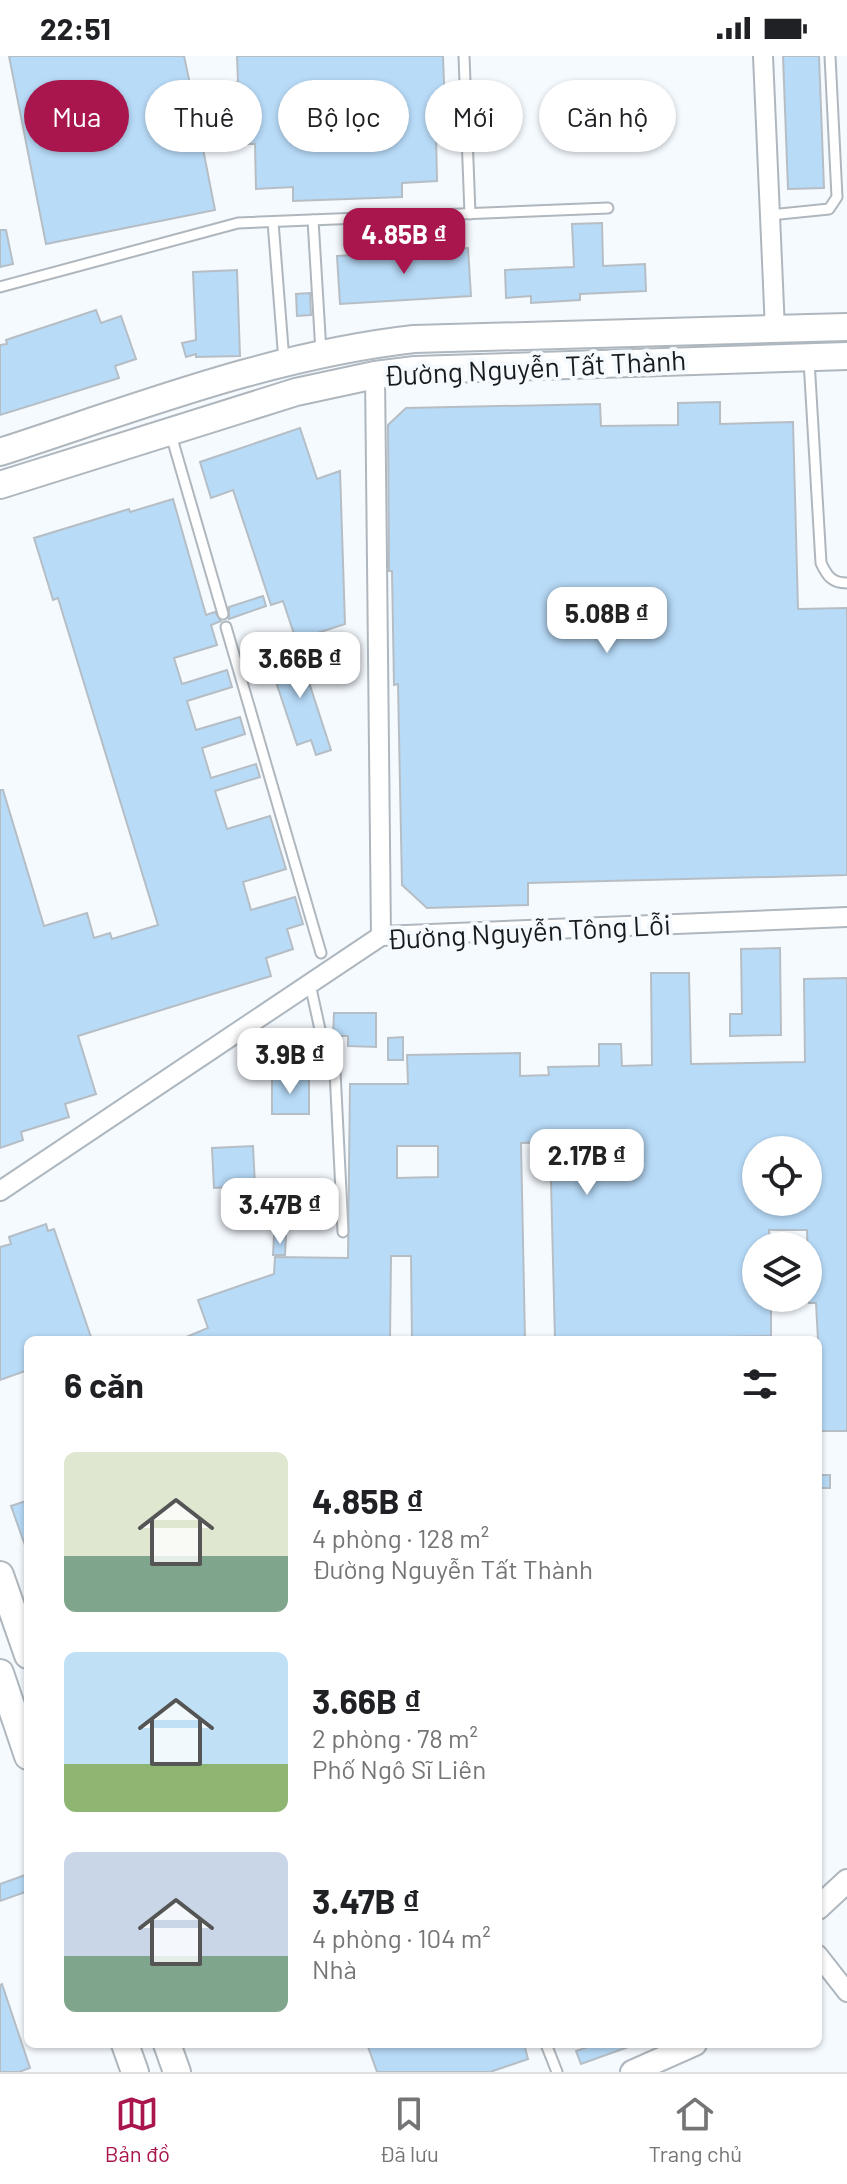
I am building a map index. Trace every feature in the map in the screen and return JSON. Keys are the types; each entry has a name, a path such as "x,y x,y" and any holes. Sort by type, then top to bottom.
{"main road":[{"name":"Đường Nguyễn Tất Thành","path":"0,452 284,361 370,344 414,339 847,327"},
{"path":"370,344 375,375"},
{"name":"Đường Nguyễn Tất Thành","path":"0,485 296,392 375,375 415,370 847,356"},
{"path":"0,1575 24,1644"},
{"path":"0,1673 24,1744"},
{"path":"126,2048 135,2072"},
{"path":"168,2048 177,2072"}],"street":[{"path":"763,56 775,330"},
{"path":"375,375 381,936"},
{"name":"Đường Nguyễn Tông Lỗi","path":"0,1191 381,936 847,917"},
{"path":"822,1904 847,1881"},
{"path":"822,1960 847,1992"},
{"path":"632,2072 686,2048"}],"lane":[{"path":"464,56 470,214"},
{"path":"770,215 829,209 837,197 830,56"},
{"path":"0,287 238,223 608,208"},
{"path":"313,220 321,353"},
{"path":"273,222 284,361"},
{"path":"809,357 821,563 829,578 838,583 847,583"},
{"path":"170,432 223,614"},
{"path":"226,627 321,953"},
{"path":"310,984 323,1043 335,1071 343,1232"},
{"path":"548,2048 557,2072"}],"building":[{"path":"9,56 184,56 189,80 145,80 145,152 204,152 215,210 46,244 28,152 129,152 129,80 24,80 24,132"},
{"path":"237,56 443,56 444,80 425,80 425,152 436,152 437,181 402,183 402,197 293,201 293,187 256,189 255,152 262,152 262,80 238,80"},
{"path":"783,56 819,56 824,188 788,189"},
{"path":"602,223 603,266 645,264 646,291 580,294 580,300 531,303 531,296 506,298 505,270 574,267 572,224"},
{"path":"0,230 6,230 13,264 0,267"},
{"path":"468,248 471,296 340,304 337,256"},
{"path":"237,270 240,356 196,357 196,354 186,357 182,343 196,340 193,272"},
{"path":"310,293 311,315 297,316 296,294"},
{"path":"96,310 101,323 121,316 136,359 115,366 119,378 0,415 0,345 7,344 6,340"},
{"path":"720,402 720,424 793,422 798,609 847,608 847,875 528,883 528,905 427,908 402,885 398,684 394,685 392,571 389,571 388,425 406,408 600,404 601,426 678,425 678,403"},
{"path":"300,428 317,479 340,471 345,624 296,640 283,601 271,605 233,490 211,498 200,462"},
{"path":"173,499 206,615 215,612 221,621 211,625 217,645 174,658 182,684 227,670 232,687 187,701 196,730 240,717 245,734 202,748 211,778 256,764 260,777 215,791 227,829 270,816 286,869 243,882 251,910 295,897 303,924 287,929 293,949 266,958 271,976 78,1036 96,1094 65,1104 69,1117 21,1132 23,1140 0,1148 0,790 3,790 44,926 87,913 94,938 110,933 112,939 158,925 58,598 53,600 34,538"},
{"path":"263,596 266,606 229,619 229,607"},
{"path":"308,648 313,664 304,667 331,750 316,755 311,740 297,745 269,661"},
{"path":"780,948 781,1035 730,1036 730,1014 742,1014 741,949"},
{"path":"651,973 689,973 691,1064 805,1062 804,979 847,978 847,1431 822,1431 822,1336 818,1336 816,1312 822,1312 822,1232 742,1232 742,1312 771,1312 771,1336 555,1336 550,1142 521,1143 525,1336 412,1336 411,1256 391,1256 390,1336 189,1336 208,1328 198,1300 274,1274 275,1257 348,1258 350,1084 408,1084 407,1055 520,1053 520,1076 549,1075 548,1067 599,1066 599,1044 621,1044 622,1066 652,1065","holes":["397,1146 438,1146 438,1177 397,1178"]},
{"path":"334,1013 376,1013 376,1047 348,1046 348,1036 333,1036"},
{"path":"403,1037 403,1060 388,1060 388,1038"},
{"path":"272,1078 309,1078 309,1114 272,1114"},
{"path":"253,1146 255,1186 214,1188 212,1148"},
{"path":"46,1224 48,1231 54,1229 91,1336 24,1336 24,1371 0,1380 0,1247 11,1244 9,1237"},
{"path":"274,1236 286,1236 285,1255 273,1255"},
{"path":"822,1475 830,1475 830,1488 822,1488"},
{"path":"24,1502 24,1542 11,1506"},
{"path":"24,1875 24,1892 0,1901 0,1884"},
{"path":"2,1984 30,2068 19,2072 0,2072"},
{"path":"368,2048 525,2048 528,2059 490,2072 377,2072"},
{"path":"585,2048 625,2048 581,2064 576,2051"}]}
